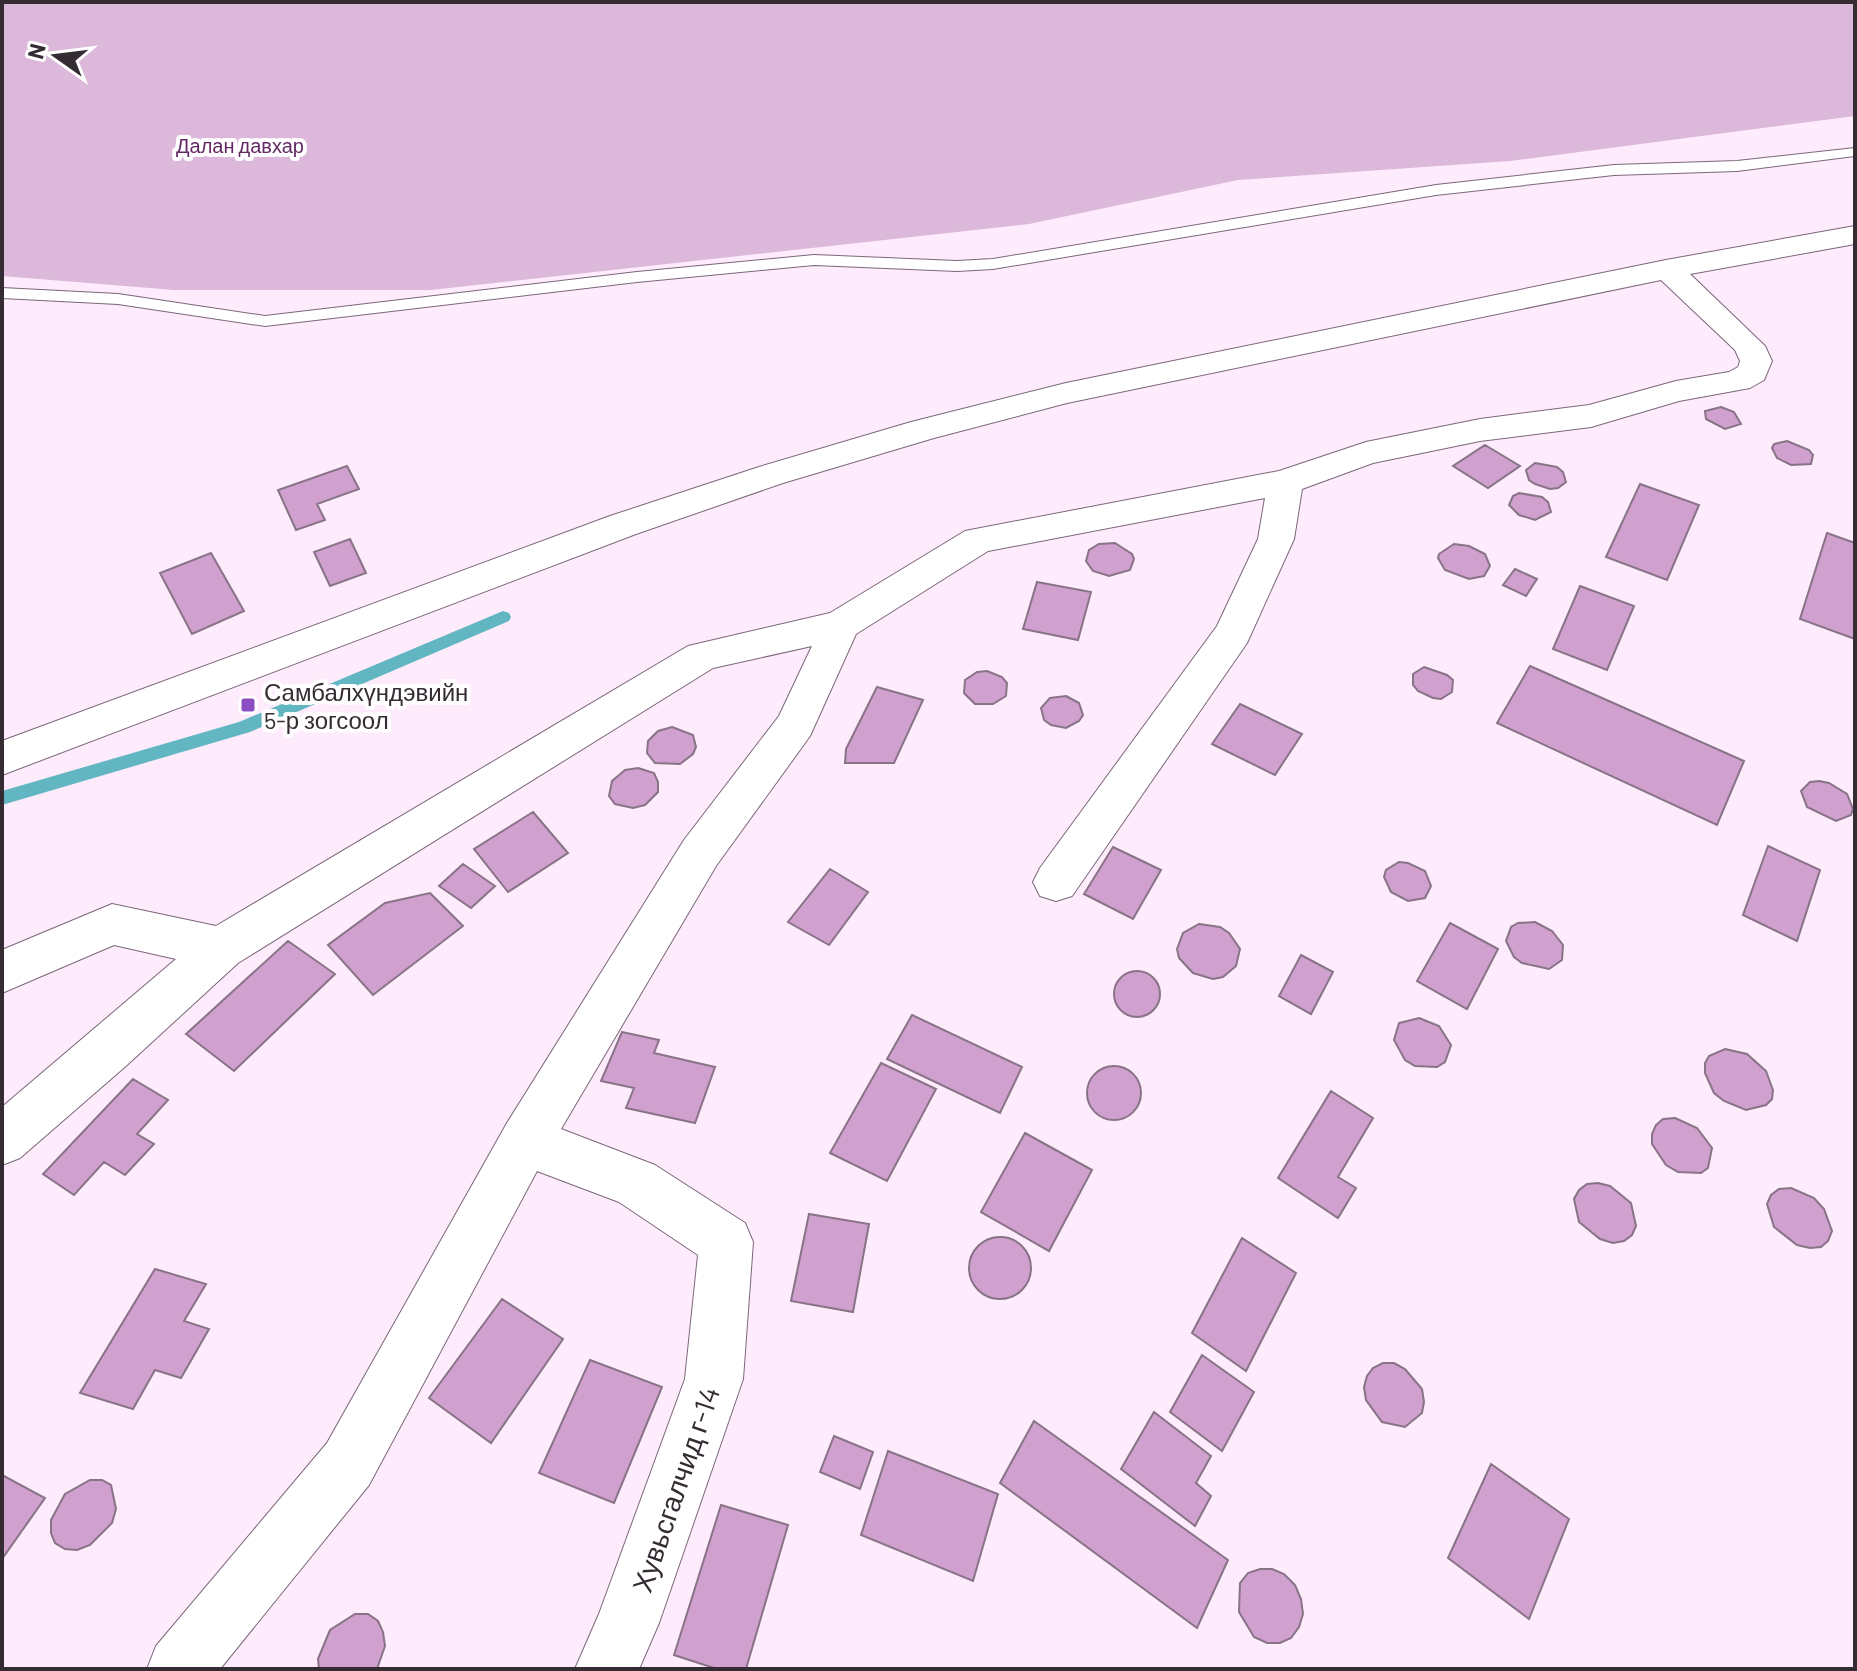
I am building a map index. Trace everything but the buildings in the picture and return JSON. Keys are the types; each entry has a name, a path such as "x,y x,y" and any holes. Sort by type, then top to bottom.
{"street":[{"path":"2,758 623,525 843,453 1066,393 1666,269 1855,235"},
{"path":"2,1140 110,1049 221,948 702,656 841,625 978,540 1285,482 1366,453 1480,430 1591,416 1676,391 1738,381 1752,373 1756,361 1749,346 1666,269"},
{"path":"1056,882 1233,633 1276,539 1285,482"},
{"path":"179,1669 348,1464 525,1141 700,853 795,725 841,625"},
{"path":"2,972 112,924 221,948"},
{"name":"Хувьсгалчид г-14","path":"525,1141 636,1183 726,1242 714,1379 627,1623 607,1669"}],"lane":[{"path":"2,293 118,299 265,321 637,277 814,260 957,266 993,264 1436,190 1614,170 1737,166 1855,152"}],"green space":[{"name":"Далан давхар","path":"2,2 1855,2 1855,116 1510,161 1238,180 1029,224 431,290 174,290 2,276"}],"waterway":[{"path":"2,798 244,727 503,617"}],"place":[{"name":"Самбалхүндэвийн 5-р зогсоол","path":"248,705"}]}
